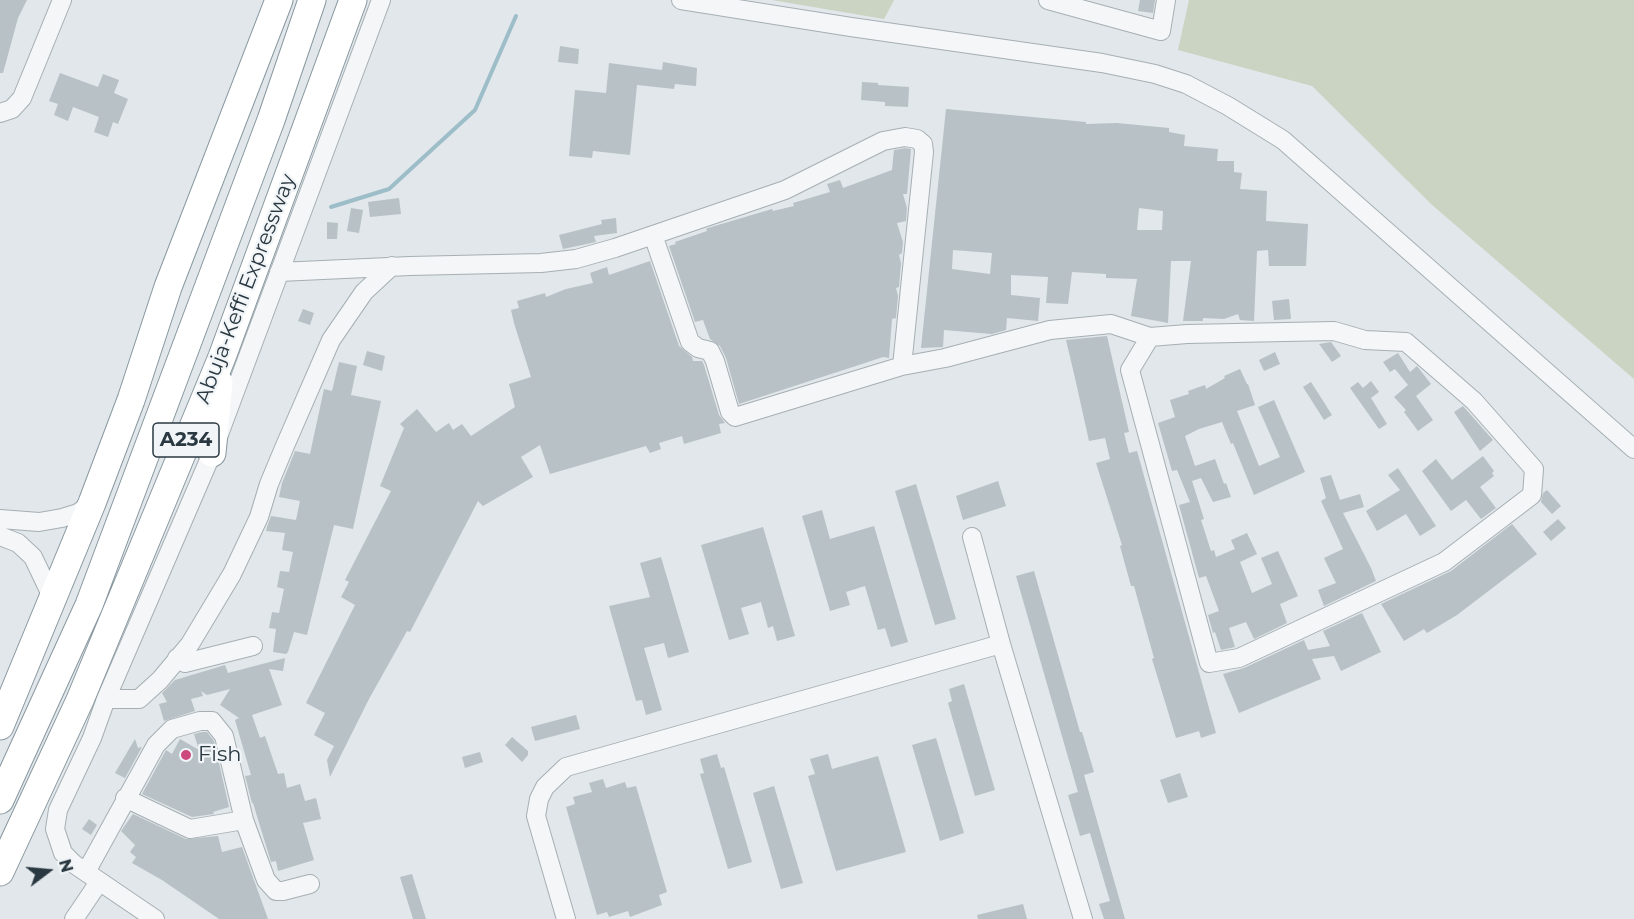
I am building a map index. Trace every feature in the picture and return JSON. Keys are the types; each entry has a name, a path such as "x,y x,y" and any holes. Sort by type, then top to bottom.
{"highway":[{"path":"0,726 92,503 131,400 168,287 279,0"},
{"name":"Abuja-Keffi Expressway","path":"0,801 89,604 271,120 312,0"},
{"name":"Abuja-Keffi Expressway","path":"0,872 80,700 222,357 353,0"},
{"path":"168,287 204,240 240,201"},
{"path":"212,453 222,357"}],"street":[{"path":"0,113 12,109 22,98 62,0"},
{"path":"155,919 92,877 63,853 55,829 56,822 62,798 92,738 106,699 212,453 381,0"},
{"path":"681,0 1102,63 1155,74 1186,84 1228,106 1283,140 1634,450"},
{"path":"1048,0 1161,31 1166,0"},
{"path":"279,272 541,263 576,259 786,190 882,141 895,138 917,140 922,144 924,152 902,366"},
{"path":"653,235 690,342 698,348 710,351 730,412 735,417 902,366 945,358 1050,330 1111,324 1150,337 1334,331 1365,340 1406,342 1474,401 1534,469 1532,495 1444,562 1239,658 1209,663 1130,370 1150,337"},
{"path":"106,699 139,699 160,680 190,644 232,574 259,517 269,484 331,340 364,292 392,267"},
{"path":"0,519 39,522 62,518 78,513 92,503"},
{"path":"0,536 18,543 33,557 53,598"},
{"path":"972,537 1001,644 1083,919"},
{"path":"566,919 536,816 539,799 545,787 566,767 1001,644"},
{"path":"177,658 185,663 253,646"},
{"path":"74,919 125,798 156,745 172,729 200,721 212,721 224,736 244,820 266,880 276,891 310,884"},
{"path":"125,798 190,829 244,820"}],"green space":[{"path":"772,0 894,0 884,19"},
{"path":"1189,0 1634,0 1634,379 1431,204 1312,86 1178,50"}],"building":[{"path":"0,0 27,0 18,18 3,73 0,73"},
{"path":"1140,0 1155,0 1153,13 1138,11"},
{"path":"560,46 579,49 578,64 558,62"},
{"path":"663,62 697,68 696,86 675,84 674,89 637,85 630,155 593,151 592,158 569,156 575,90 606,93 609,63 662,70"},
{"path":"60,73 98,87 103,74 119,80 114,93 128,99 118,124 113,122 108,137 94,132 99,117 73,107 68,121 54,115 58,104 49,101"},
{"path":"862,82 909,87 908,107 885,106 885,102 861,100"},
{"path":"946,109 1086,122 1086,124 1117,123 1169,128 1169,132 1185,135 1184,146 1218,149 1217,161 1234,161 1234,172 1242,173 1240,189 1267,191 1266,221 1308,224 1306,266 1269,266 1268,250 1257,251 1254,321 1240,320 1238,314 1224,319 1203,318 1203,321 1183,321 1191,261 1171,261 1168,323 1131,316 1137,279 1106,278 1106,274 1072,272 1068,304 1046,303 1048,277 1011,275 1011,295 1040,298 1038,321 1007,318 1006,330 992,334 944,330 943,347 921,348","holes":["1139,208 1163,211 1162,230 1137,230","953,250 992,253 990,274 952,269"]},
{"path":"911,149 907,194 903,194 907,208 906,221 897,223 903,242 902,253 899,255 901,263 899,287 896,288 898,296 896,318 892,319 889,358 883,357 739,404 726,358 720,346 710,339 703,320 695,322 669,246 707,231 708,228 772,209 773,211 794,206 793,203 830,192 827,184 840,180 843,188 892,170 894,150"},
{"path":"399,198 401,214 370,217 368,202"},
{"path":"351,208 363,210 359,233 347,231"},
{"path":"616,218 617,233 594,236 596,242 563,249 559,235 602,224 601,220"},
{"path":"327,222 338,223 337,239 327,239"},
{"path":"650,261 679,346 692,357 693,361 702,361 704,365 719,415 725,423 719,424 721,433 684,444 682,436 659,443 661,449 650,453 646,446 550,474 540,445 521,457 533,477 483,506 478,501 410,632 407,631 369,699 330,777 327,760 334,746 314,735 325,713 306,703 355,605 341,597 349,582 345,580 391,491 380,486 404,428 400,424 417,409 436,432 449,423 453,430 462,424 471,436 515,407 509,384 531,377 511,310 519,308 517,301 545,293 546,297 566,289 593,283 590,273 607,267 609,275"},
{"path":"1289,299 1291,319 1274,320 1272,301"},
{"path":"303,309 314,313 310,325 298,321"},
{"path":"1107,336 1129,432 1124,433 1129,453 1137,451 1216,733 1201,738 1199,731 1176,738 1152,659 1154,658 1134,586 1131,586 1120,546 1122,545 1096,463 1110,459 1105,438 1089,441 1066,340"},
{"path":"1331,342 1341,356 1332,362 1319,344"},
{"path":"367,351 385,356 382,371 363,365"},
{"path":"1275,352 1280,364 1264,371 1259,360"},
{"path":"1398,353 1410,372 1417,366 1431,384 1416,396 1433,420 1418,431 1404,412 1406,410 1394,397 1408,385 1395,369 1390,372 1383,362"},
{"path":"339,362 357,366 351,395 381,401 353,529 334,525 307,635 294,632 286,654 273,652 276,629 269,628 272,612 279,613 284,589 277,587 280,571 289,572 293,552 282,550 285,533 266,531 271,516 296,520 300,501 279,497 282,483 295,451 310,454 324,389 332,391"},
{"path":"1240,369 1255,405 1237,411 1259,466 1280,457 1258,407 1274,400 1305,472 1254,495 1222,422 1199,429 1185,436 1195,466 1215,459 1231,497 1213,502 1201,478 1192,481 1204,519 1201,520 1211,551 1214,550 1216,557 1235,549 1231,540 1247,533 1257,554 1240,562 1252,593 1272,584 1261,558 1278,551 1298,596 1280,604 1287,623 1254,639 1246,622 1229,628 1235,647 1221,650 1208,615 1219,611 1206,576 1199,578 1179,505 1190,502 1177,470 1172,471 1158,423 1175,417 1170,400 1189,394 1188,391 1205,385 1206,389 1225,378 1224,376"},
{"path":"1371,381 1379,392 1371,398 1387,424 1379,429 1350,388 1358,382 1363,388"},
{"path":"1311,382 1332,415 1324,420 1303,387"},
{"path":"1463,406 1493,440 1480,451 1454,412"},
{"path":"1483,456 1494,471 1492,473 1494,476 1480,487 1496,508 1481,519 1466,500 1451,511 1422,471 1436,459 1452,480"},
{"path":"1398,468 1436,526 1420,536 1406,514 1377,531 1366,511 1400,490 1388,475"},
{"path":"1331,475 1340,500 1360,494 1364,507 1343,513 1376,581 1324,606 1318,590 1336,583 1324,558 1343,549 1321,501 1326,498 1320,478"},
{"path":"998,481 1006,506 963,520 956,496"},
{"path":"916,484 956,619 935,625 895,491"},
{"path":"1547,490 1561,506 1552,514 1541,502 1543,493"},
{"path":"822,510 830,539 874,526 908,642 891,647 885,628 878,630 865,586 846,592 850,605 830,611 802,516"},
{"path":"1558,519 1566,528 1551,541 1543,532"},
{"path":"1512,524 1537,554 1457,615 1427,633 1424,629 1404,641 1381,604 1451,571"},
{"path":"763,527 795,636 777,641 773,626 768,628 761,602 741,608 749,634 729,640 701,545"},
{"path":"661,557 689,652 668,658 664,643 644,648 662,710 646,715 642,700 636,701 609,606 650,597 640,563"},
{"path":"1034,571 1080,732 1082,732 1094,772 1084,775 1125,919 1104,919 1099,904 1110,901 1090,833 1080,836 1068,795 1078,792 1016,576"},
{"path":"1362,613 1381,652 1341,671 1334,656 1312,659 1321,679 1239,713 1223,674 1244,668 1304,640 1308,650 1330,646 1323,631"},
{"path":"285,658 283,671 269,669 282,705 252,715 260,738 265,736 278,774 284,773 287,788 300,784 305,801 316,798 321,819 303,823 314,860 278,871 276,861 271,862 245,776 251,775 235,720 239,718 220,705 230,689 207,695 201,691 203,696 191,699 195,711 164,721 159,704 167,702 162,693 175,680 225,665 228,673"},
{"path":"964,684 995,790 975,796 948,703 952,701 949,689"},
{"path":"576,715 580,729 535,741 531,727"},
{"path":"207,732 214,741 229,807 213,812 214,814 192,817 142,794 166,750 172,754 180,739 199,750 194,734"},
{"path":"512,737 528,751 528,755 522,762 505,745"},
{"path":"936,738 964,833 940,841 912,745"},
{"path":"135,739 138,748 142,747 125,778 115,773"},
{"path":"480,752 483,762 465,768 462,757"},
{"path":"717,754 721,768 724,767 752,862 728,869 700,774 704,773 700,759"},
{"path":"828,754 832,769 878,756 906,852 836,871 808,776 815,774 810,759"},
{"path":"1180,773 1188,797 1168,803 1160,780"},
{"path":"603,779 606,788 625,782 627,788 636,786 667,892 659,895 662,905 630,917 628,911 609,917 607,912 597,915 566,807 575,804 573,797 592,792 589,783"},
{"path":"774,786 803,883 781,889 753,793"},
{"path":"133,814 186,839 218,836 222,852 242,847 268,919 219,919 162,880 132,863 136,857 130,852 135,845 121,831"},
{"path":"89,819 97,825 91,835 82,829"},
{"path":"412,874 426,919 413,919 400,877"},
{"path":"1023,904 1027,919 978,919 977,915"}],"waterway":[{"path":"331,207 389,189 475,110 516,16"}],"place":[{"name":"Fish","path":"186,755"}]}
